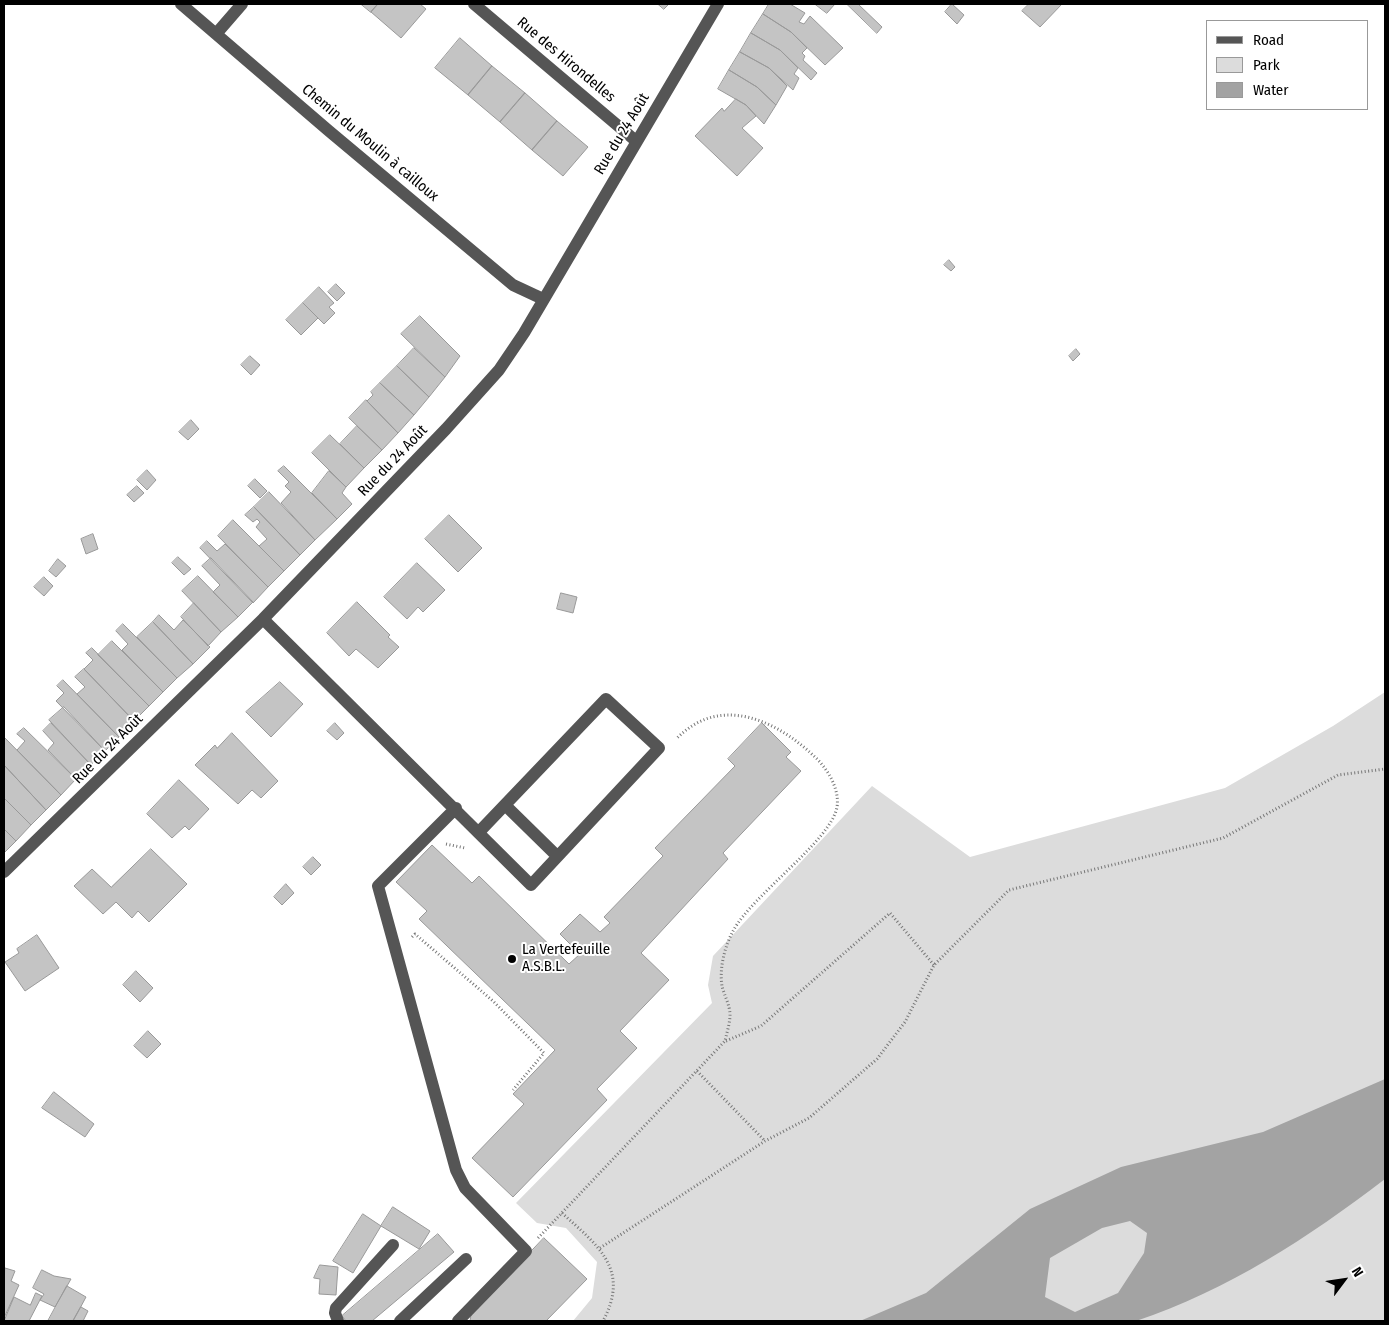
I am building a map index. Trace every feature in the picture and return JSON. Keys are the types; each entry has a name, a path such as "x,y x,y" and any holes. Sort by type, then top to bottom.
{"street":[{"name":"Chemin du Moulin à cailloux","path":"181,4 513,285 543,300"},
{"path":"216,34 242,4"},
{"name":"Rue des Hirondelles","path":"474,4 636,141"},
{"name":"Rue du 24 Août","path":"4,872 263,619 446,429 499,370 543,300 718,4"},
{"path":"263,619 456,808 479,832 531,885 659,748 606,699 479,832"},
{"path":"505,805 557,856"},
{"path":"456,808 378,886 456,1170 465,1188 526,1251 458,1321"},
{"path":"338,1321 335,1314 336,1308 393,1244"},
{"path":"400,1321 466,1259"}],"path":[{"path":"659,748 673,742 689,726 707,717 730,714 756,719 799,742 822,763 834,783 837,806 830,826 748,910 733,931 723,960 722,985 730,1014 725,1041"},
{"path":"600,1248 765,1140 809,1118 877,1059 905,1022 934,965 1009,890 1223,838 1338,775 1385,769"},
{"path":"439,842 463,847 470,853"},
{"path":"526,1251 725,1041 760,1026 890,912 934,965"},
{"path":"409,941 415,934 493,1001 544,1054 512,1090"},
{"path":"697,1071 765,1140"},
{"path":"562,1213 600,1248 609,1261 613,1284 611,1304 604,1321"}],"green space":[{"path":"1385,692 1385,1321 573,1321 592,1298 597,1262 566,1228 537,1223 516,1203 712,1003 708,985 713,956 872,786 970,857 1225,788 1333,726"}],"water":[{"path":"1385,1079 1385,1179 1297,1242 1203,1294 1136,1321 860,1321 926,1293 1030,1209 1121,1167 1263,1132","holes":["1130,1221 1147,1233 1144,1253 1118,1293 1075,1312 1045,1297 1050,1258 1102,1228"]}],"building":[{"path":"361,4 378,4 371,12"},
{"path":"378,4 420,4 426,9 401,38 371,12"},
{"path":"658,4 669,4 664,9"},
{"path":"769,4 790,4 805,13 799,22 804,24 810,16 843,48 825,65 791,32 763,14"},
{"path":"815,4 835,4 827,13"},
{"path":"847,4 858,4 882,27 877,33"},
{"path":"952,4 964,15 957,24 945,12"},
{"path":"1029,4 1062,4 1040,27 1022,11"},
{"path":"763,14 791,32 807,48 802,53 805,56 803,60 817,73 811,80 780,50 751,33"},
{"path":"751,33 780,50 798,68 794,74 799,78 793,90 769,68 740,52"},
{"path":"460,38 492,66 468,95 435,68"},
{"path":"740,52 769,68 787,86 776,105 757,87 729,70"},
{"path":"492,66 525,93 500,122 468,95"},
{"path":"729,70 757,87 776,105 764,124 746,105 718,89"},
{"path":"525,93 557,121 532,150 500,122"},
{"path":"736,99 746,105 756,116 742,128 763,148 737,176 695,136 722,108 724,111"},
{"path":"557,121 588,147 563,176 532,150"},
{"path":"949,260 955,267 951,271 944,265"},
{"path":"336,284 345,293 337,301 328,292"},
{"path":"319,287 334,303 329,307 335,313 324,324 303,303"},
{"path":"303,303 318,318 301,335 286,320"},
{"path":"420,316 460,356 445,377 401,334"},
{"path":"414,348 445,377 429,397 397,366"},
{"path":"1076,349 1080,354 1073,361 1069,356"},
{"path":"250,356 260,365 251,375 241,365"},
{"path":"397,366 429,397 414,415 380,383"},
{"path":"380,383 414,415 398,433 367,401 373,395 371,392"},
{"path":"366,400 398,433 382,450 349,418"},
{"path":"191,420 199,429 188,440 179,432"},
{"path":"357,426 382,450 364,468 340,444"},
{"path":"330,435 364,468 346,487 312,453"},
{"path":"284,466 337,519 315,540 281,503 291,492 285,486 289,482 278,471"},
{"path":"147,470 156,480 147,490 137,480"},
{"path":"329,471 346,487 342,493 352,504 337,519 312,493"},
{"path":"255,479 267,491 260,498 248,486"},
{"path":"137,486 144,493 134,502 127,495"},
{"path":"269,492 315,540 300,555 254,507"},
{"path":"254,507 300,555 284,571 259,546 267,539 256,527 260,522 257,519 253,522 245,515"},
{"path":"449,515 482,548 458,572 425,539"},
{"path":"233,520 284,571 268,587 218,536"},
{"path":"93,534 98,549 86,554 81,539"},
{"path":"207,541 217,551 225,544 268,587 253,603 200,548"},
{"path":"178,557 191,569 184,575 172,563"},
{"path":"211,558 253,602 238,617 213,592 220,585 202,566"},
{"path":"58,559 66,566 56,577 49,571"},
{"path":"417,563 445,590 423,612 418,607 407,619 384,597"},
{"path":"198,576 238,617 221,632 182,591"},
{"path":"44,577 53,586 44,596 34,587"},
{"path":"561,593 577,597 573,613 557,609"},
{"path":"357,602 390,635 388,637 399,647 378,668 356,649 349,656 327,633"},
{"path":"194,603 221,632 208,646 181,617"},
{"path":"159,615 174,630 183,620 210,647 193,664 153,622"},
{"path":"153,622 193,664 177,678 137,637"},
{"path":"123,624 177,678 163,692 122,650 128,644 116,631"},
{"path":"112,641 163,692 149,706 98,655"},
{"path":"92,648 149,706 134,721 84,669 93,660 86,653"},
{"path":"84,669 134,721 119,737 77,694 85,687 75,677"},
{"path":"63,680 119,737 105,751 56,701 64,693 57,686"},
{"path":"280,682 303,704 271,737 246,712"},
{"path":"64,707 105,751 91,765 49,720"},
{"path":"51,723 91,765 76,779 48,750 54,743 43,731"},
{"path":"335,723 344,733 337,740 327,731"},
{"name":"La Vertefeuille A.S.B.L.","path":"762,723 791,752 786,757 801,771 723,853 728,859 641,953 669,980 620,1031 637,1048 597,1089 607,1100 513,1197 472,1158 524,1104 513,1094 555,1050 419,919 427,911 396,882 432,845 472,883 479,876 569,964 580,954 560,934 580,914 600,932 610,923 604,917 663,856 655,848 735,766 728,759"},
{"path":"24,728 76,779 61,795 17,750 25,741 17,734"},
{"path":"232,733 278,781 261,798 252,790 238,804 195,765 215,745 217,748"},
{"path":"4,737 61,795 46,810 4,765"},
{"path":"4,765 46,810 31,825 4,798"},
{"path":"179,780 209,809 189,830 185,826 172,838 147,814"},
{"path":"4,798 31,825 16,841 4,829"},
{"path":"4,829 16,841 4,853"},
{"path":"151,849 187,884 149,922 138,911 132,918 116,902 103,914 74,886 92,869 111,887"},
{"path":"313,857 321,865 311,875 303,867"},
{"path":"286,884 294,893 282,905 274,897"},
{"path":"37,935 59,968 25,991 5,962 19,953 17,949"},
{"path":"136,971 153,988 140,1002 123,985"},
{"path":"148,1031 161,1044 147,1058 134,1046"},
{"path":"54,1092 94,1124 85,1137 42,1108"},
{"path":"393,1207 430,1231 419,1249 381,1226"},
{"path":"363,1214 381,1226 353,1273 333,1261"},
{"path":"438,1234 454,1252 372,1321 346,1321 342,1316"},
{"path":"544,1238 587,1279 546,1321 470,1321 471,1315"},
{"path":"320,1265 338,1267 336,1295 319,1294 320,1279 314,1278"},
{"path":"5,1268 15,1271 11,1281 19,1285 4,1318"},
{"path":"42,1270 54,1276 71,1279 55,1307 40,1300 44,1294 33,1288"},
{"path":"67,1286 86,1297 78,1312 73,1321 48,1321"},
{"path":"36,1293 42,1296 29,1321 4,1321 14,1297 30,1305"},
{"path":"81,1307 88,1311 83,1321 73,1321"}],"place":[{"name":"La Vertefeuille A.S.B.L.","path":"512,959"}]}
